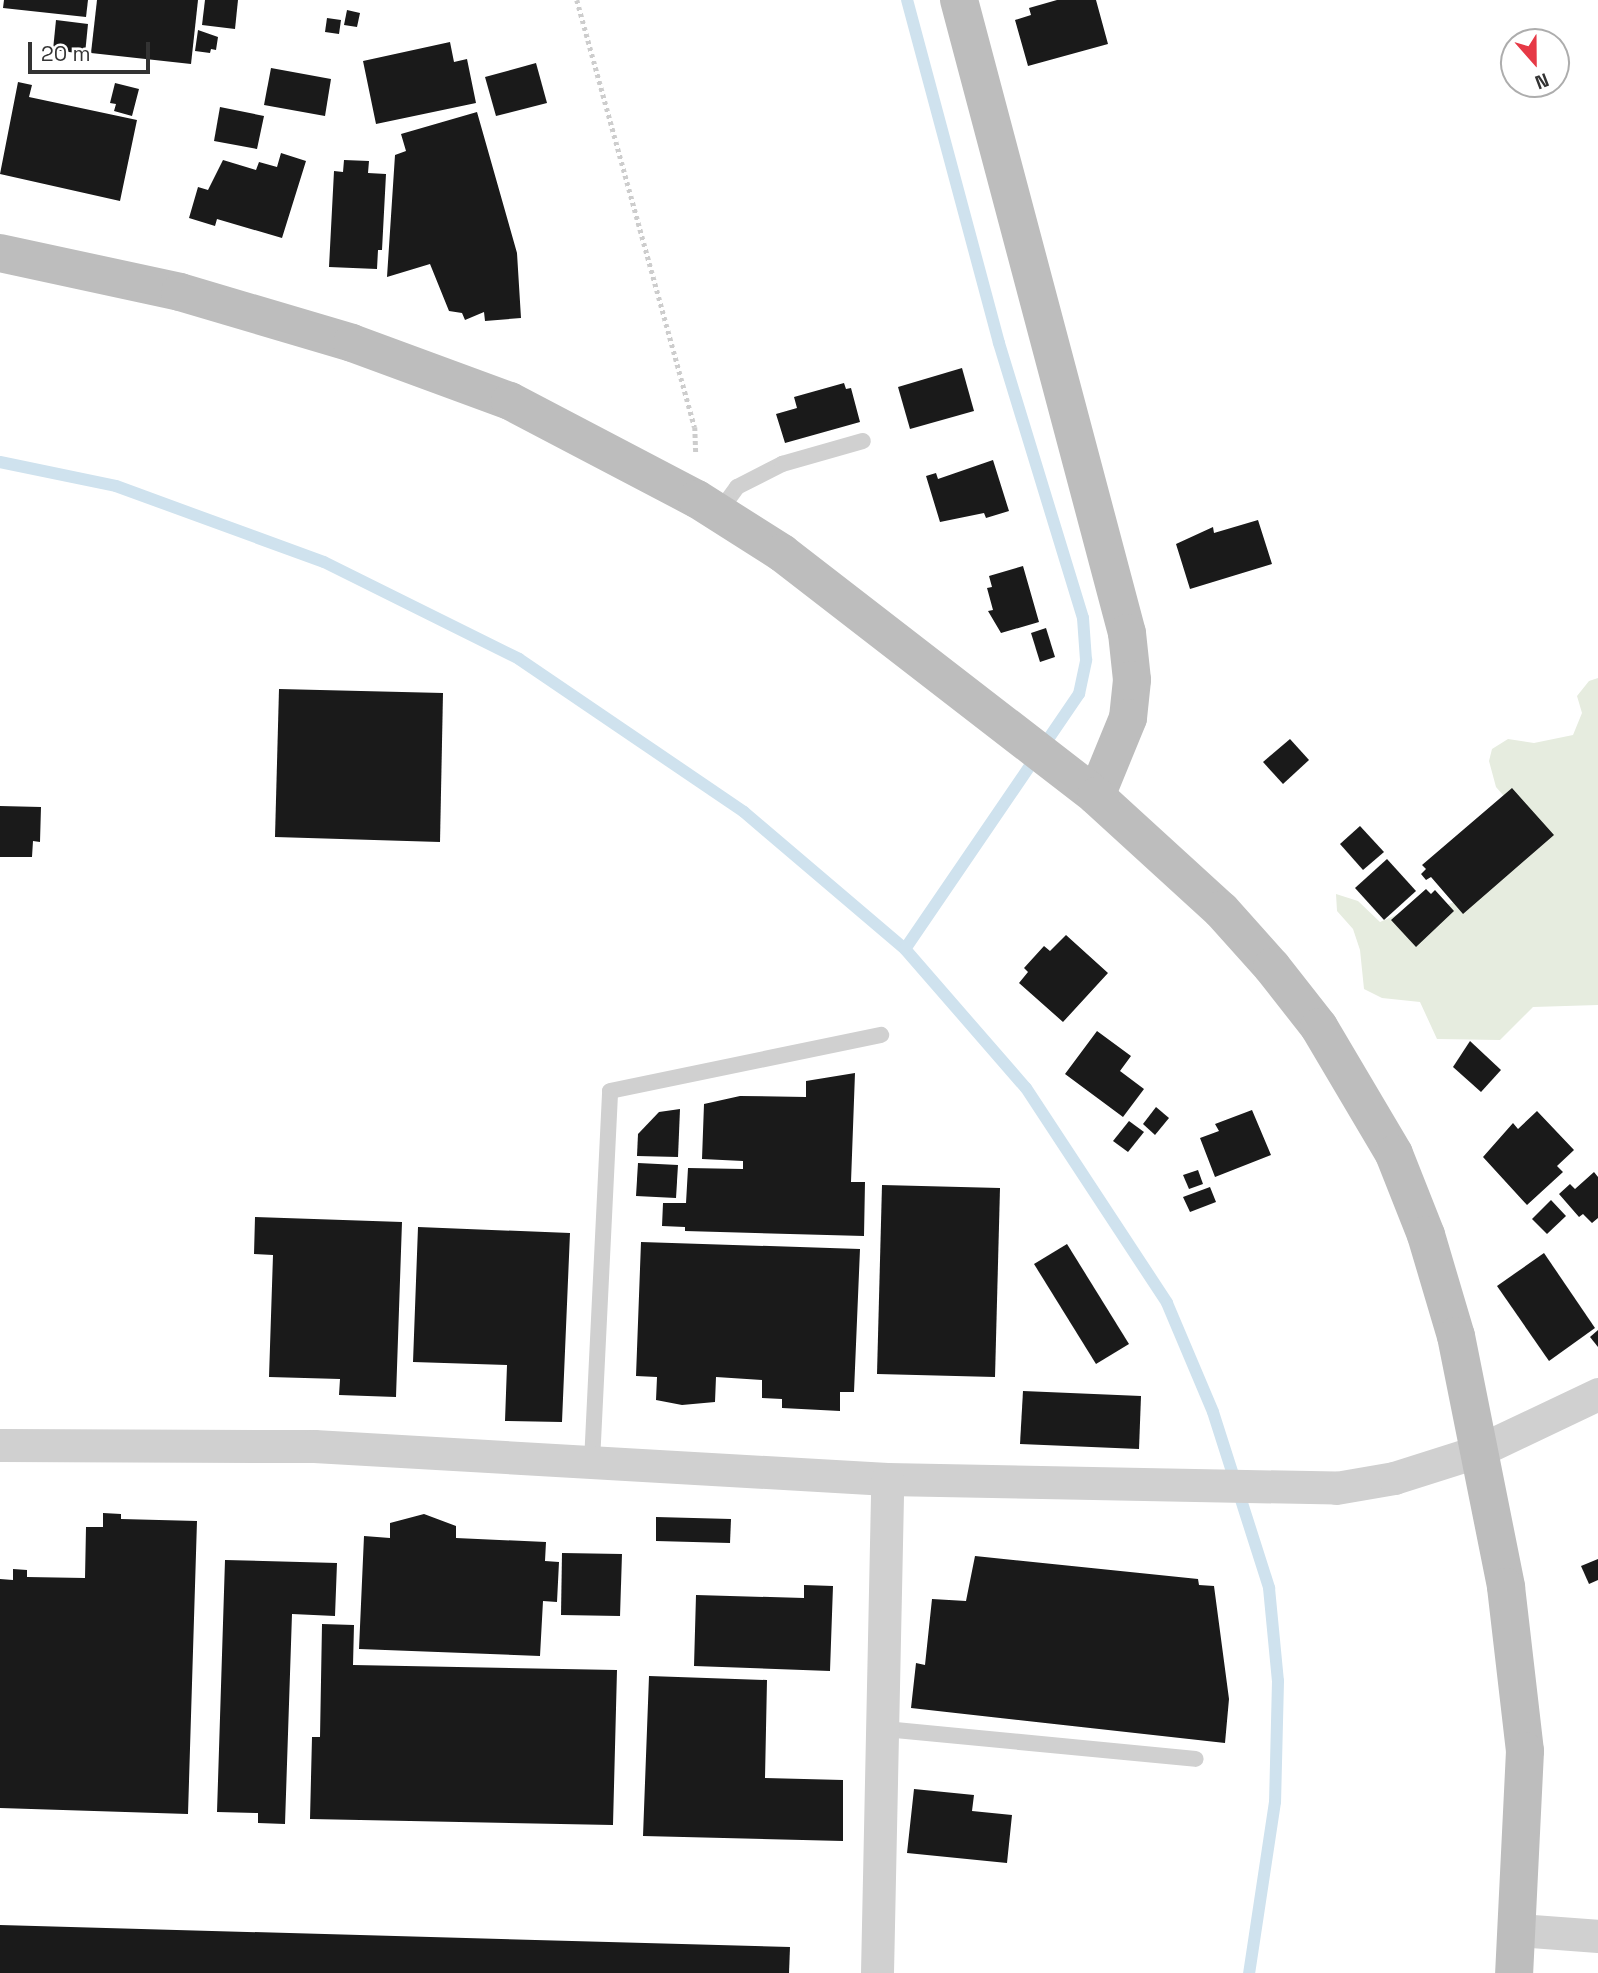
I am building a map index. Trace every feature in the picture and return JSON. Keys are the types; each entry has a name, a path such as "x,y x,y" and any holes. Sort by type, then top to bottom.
{"street":[{"path":"960,0 1127,633 1132,680 1128,718 1096,796"},
{"path":"0,253 180,292 352,343 510,401 708,506 782,553 1096,796 1229,919 1319,1027 1361,1091 1394,1154 1426,1235 1456,1336 1476,1452 1506,1587 1525,1751 1519,1930 1514,1973"},
{"path":"0,1445 314,1446 887,1479 1336,1488 1394,1478 1476,1452 1598,1394"},
{"path":"877,1973 885,1729 887,1479"},
{"path":"1519,1930 1593,1929"}],"lane":[{"path":"708,506 737,487 782,464 863,441"},
{"path":"592,1462 610,1091 881,1035"},
{"path":"885,1729 1196,1759"}],"path":[{"path":"577,0 695,427 708,506"}],"shaded area":[{"path":"1598,678 1598,1005 1533,1007 1500,1040 1437,1039 1420,1002 1382,998 1364,989 1360,950 1353,929 1337,911 1336,894 1358,901 1380,922 1419,905 1442,907 1474,894 1516,810 1496,787 1489,761 1492,749 1508,739 1534,743 1573,735 1582,713 1577,696 1589,681"}],"building":[{"path":"4,0 88,0 86,17 3,8"},
{"path":"97,0 198,0 191,64 91,53"},
{"path":"205,0 238,0 235,29 202,25"},
{"path":"1057,0 1096,0 1108,44 1028,66 1015,20 1031,15 1029,8"},
{"path":"347,10 360,13 357,27 344,25"},
{"path":"327,18 341,20 339,34 325,32"},
{"path":"56,20 88,24 85,54 53,50"},
{"path":"198,30 218,37 216,50 211,49 210,53 195,51"},
{"path":"450,42 454,62 467,59 476,103 376,124 363,61"},
{"path":"536,63 547,103 496,116 485,77"},
{"path":"271,68 331,79 325,116 264,105"},
{"path":"18,82 32,85 29,97 137,120 120,201 0,174"},
{"path":"115,83 139,89 132,116 114,111 116,104 110,103"},
{"path":"220,107 264,116 257,149 214,141"},
{"path":"477,112 517,253 521,318 485,321 484,312 465,320 462,313 449,311 430,264 387,277 395,155 406,151 401,134"},
{"path":"281,153 306,161 282,238 217,219 215,226 189,218 198,187 208,190 223,160 256,170 259,162 277,167"},
{"path":"344,160 369,161 368,173 386,174 382,250 378,250 377,269 329,267 334,171 343,172"},
{"path":"962,368 974,411 910,429 898,387"},
{"path":"844,383 846,389 851,388 860,422 785,443 776,414 797,408 794,397"},
{"path":"993,460 1009,511 986,518 984,513 940,522 926,476 936,473 938,479"},
{"path":"1258,520 1272,564 1190,589 1176,544 1213,527 1214,533"},
{"path":"1023,566 1039,622 1001,633 988,611 993,610 987,588 992,587 989,576"},
{"path":"1046,628 1055,657 1040,662 1031,633"},
{"path":"279,689 443,693 440,842 275,837"},
{"path":"1290,739 1309,760 1283,784 1263,762"},
{"path":"1512,788 1554,835 1463,914 1431,877 1426,880 1421,874 1426,869 1422,865"},
{"path":"0,806 41,807 40,842 33,841 32,857 0,857"},
{"path":"1360,826 1384,852 1363,870 1340,844"},
{"path":"1387,859 1416,891 1384,920 1355,888"},
{"path":"1426,889 1431,894 1435,890 1454,911 1416,947 1391,920"},
{"path":"1066,935 1108,973 1063,1022 1019,983 1028,972 1024,968 1044,946 1050,951"},
{"path":"1097,1031 1131,1056 1120,1071 1144,1089 1123,1117 1065,1074"},
{"path":"1470,1041 1501,1070 1481,1092 1453,1067"},
{"path":"855,1073 851,1182 865,1182 864,1236 685,1231 685,1227 662,1226 663,1203 686,1203 688,1168 743,1169 743,1161 702,1159 704,1104 740,1096 806,1097 806,1081"},
{"path":"1156,1107 1169,1118 1155,1135 1143,1124"},
{"path":"680,1109 678,1157 637,1156 638,1134 659,1112"},
{"path":"1252,1110 1271,1155 1215,1177 1200,1138 1219,1131 1215,1124"},
{"path":"1537,1111 1574,1150 1557,1166 1563,1172 1527,1205 1483,1157 1513,1123 1518,1129"},
{"path":"1129,1121 1144,1132 1128,1152 1113,1141"},
{"path":"638,1163 678,1165 676,1198 636,1196"},
{"path":"1198,1170 1203,1184 1189,1189 1183,1175"},
{"path":"1594,1172 1598,1177 1598,1218 1592,1223 1583,1214 1579,1217 1559,1194 1570,1184 1575,1189"},
{"path":"882,1185 1000,1188 995,1377 877,1374"},
{"path":"1210,1187 1216,1202 1190,1212 1183,1197"},
{"path":"1551,1200 1566,1216 1547,1234 1532,1219"},
{"path":"255,1217 402,1222 396,1397 339,1395 340,1379 269,1377 273,1255 254,1254"},
{"path":"418,1227 570,1233 562,1422 505,1421 507,1365 413,1362"},
{"path":"641,1242 860,1249 854,1392 840,1392 840,1411 782,1408 782,1399 762,1398 762,1380 716,1377 715,1402 682,1405 656,1400 657,1377 636,1376"},
{"path":"1067,1244 1129,1344 1096,1364 1034,1264"},
{"path":"1544,1253 1595,1328 1549,1361 1497,1286"},
{"path":"1598,1330 1598,1347 1590,1337"},
{"path":"1023,1391 1141,1396 1139,1449 1020,1444"},
{"path":"103,1513 121,1514 121,1519 197,1521 188,1814 0,1808 0,1579 13,1580 13,1569 27,1570 27,1577 85,1578 86,1527 103,1527"},
{"path":"424,1514 456,1526 456,1538 546,1542 545,1561 559,1562 557,1602 543,1601 540,1656 359,1649 364,1536 390,1538 390,1523"},
{"path":"656,1517 731,1519 730,1543 656,1541"},
{"path":"562,1553 622,1554 620,1616 561,1615"},
{"path":"975,1556 1198,1579 1199,1585 1214,1586 1229,1699 1225,1743 911,1708 916,1663 925,1665 932,1599 966,1601"},
{"path":"1598,1559 1598,1580 1589,1584 1581,1566"},
{"path":"225,1560 337,1563 335,1616 292,1614 285,1824 258,1823 258,1813 217,1812"},
{"path":"804,1585 833,1586 830,1671 694,1666 696,1595 804,1598"},
{"path":"322,1624 354,1625 353,1665 617,1670 613,1825 310,1819 312,1737 320,1737"},
{"path":"649,1676 767,1680 765,1778 843,1780 843,1841 643,1836"},
{"path":"914,1789 974,1795 972,1811 1012,1815 1007,1863 907,1853"},
{"path":"0,1925 790,1947 789,1973 0,1973"}],"waterway":[{"path":"905,949 1079,694 1086,660 1083,618 999,343 907,0"},
{"path":"0,462 116,486 324,562 519,659 744,812 905,949 1026,1088 1167,1303 1213,1412 1269,1588 1278,1681 1275,1802 1249,1973"}]}
